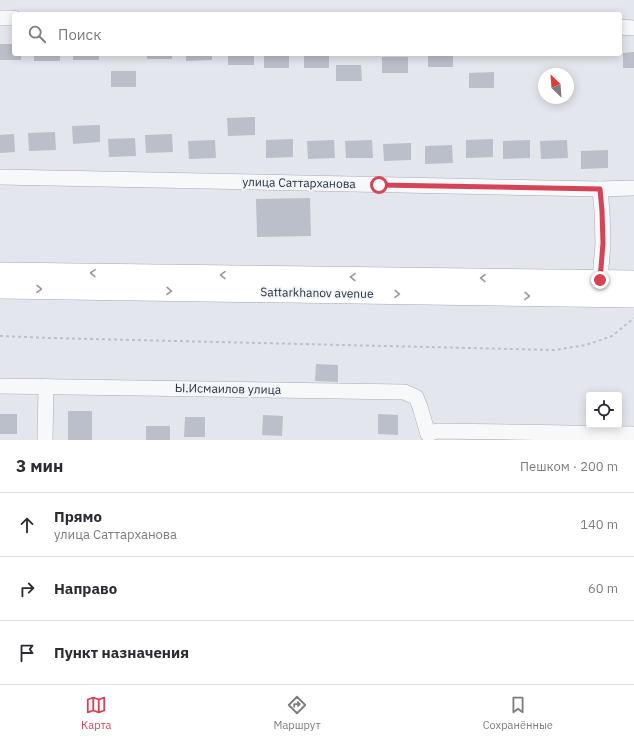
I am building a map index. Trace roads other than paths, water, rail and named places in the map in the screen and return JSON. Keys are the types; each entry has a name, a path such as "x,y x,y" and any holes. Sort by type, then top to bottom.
{"main road":[{"name":"Sattarkhanov avenue","path":"7,280 634,280"},
{"name":"Sattarkhanov avenue","path":"7,280 634,298"}],"street":[{"path":"0,18 12,18"},
{"path":"622,27 634,28"},
{"name":"улица Саттарханова","path":"0,177 628,189"},
{"path":"600,189 603,243 600,280"},
{"name":"Ы.Исмаилов улица","path":"0,386 404,392 416,397 420,407 427,437"},
{"path":"45,440 46,386"},
{"path":"427,437 437,431 634,434"}]}
